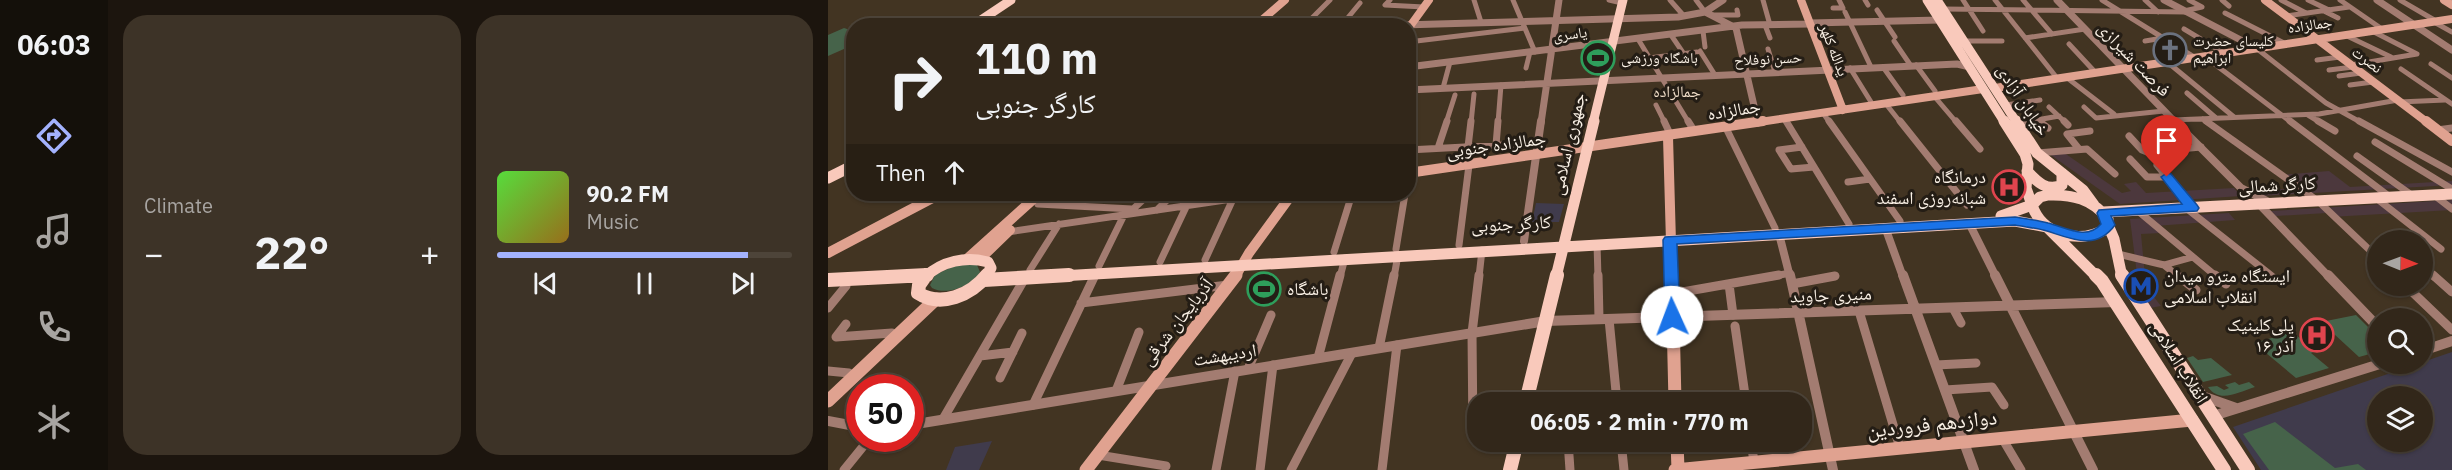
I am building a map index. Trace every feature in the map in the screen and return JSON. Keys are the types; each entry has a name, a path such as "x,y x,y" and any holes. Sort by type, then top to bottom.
{"main road":[{"path":"986,18 1011,0"},
{"path":"988,18 1019,0"},
{"path":"1255,18 1277,0"},
{"path":"1264,18 1285,0"},
{"path":"1416,18 1429,0"},
{"name":"یدالله کلهر","path":"1801,0 1843,110"},
{"name":"خیابان آزادی","path":"1927,0 1970,67 2006,105 2037,153 2083,190 2102,214"},
{"name":"نصرت","path":"2265,0 2452,141"},
{"path":"2444,0 2451,2"},
{"name":"جمهوری اسلامی","path":"1529,392 1587,148 1616,42 1618,19 1623,2"},
{"name":"خیابان آزادی","path":"1940,4 1964,41 2025,154 2026,188 2032,205"},
{"name":"جمالزاده","path":"1989,88 2452,19"},
{"path":"1886,104 1934,94 1989,88"},
{"name":"جمالزاده","path":"1587,148 1886,104"},
{"path":"1669,136 1675,392"},
{"name":"جمالزاده جنوبی","path":"1416,173 1587,148"},
{"path":"828,178 846,169"},
{"path":"2027,171 2040,184 2050,188 2061,186 2064,180 2062,173"},
{"path":"828,184 846,175"},
{"name":"کارگر جنوبی","path":"987,276 1397,252 1482,250 1565,242 2015,221 2085,237 2101,233 2102,214 2076,197 2056,194 2040,197 2032,205 2006,215 1849,224 1777,231"},
{"name":"کارگر شمالی","path":"2102,214 2452,194"},
{"path":"828,253 927,201"},
{"path":"974,259 1008,232 1034,201"},
{"path":"974,259 1034,201"},
{"name":"آذربایجان شرقی","path":"1086,470 1246,261 1287,201"},
{"name":"انقلاب اسلامی","path":"2032,205 2034,215 2099,277 2224,470"},
{"name":"انقلاب اسلامی","path":"2102,214 2115,238 2122,276 2248,470"},
{"path":"1565,242 1597,244 1670,237"},
{"name":"کارگر جنوبی","path":"1397,252 1524,241 1565,242"},
{"path":"828,287 924,278 950,263 974,259 988,262 987,276 965,293 932,299 828,393"},
{"name":"کارگر جنوبی","path":"1097,270 1160,262 1246,261"},
{"path":"828,280 924,278"},
{"path":"924,278 918,293 932,299"},
{"path":"828,401 932,299"},
{"path":"2192,420 2213,416"},
{"name":"دوازدهم فروردین","path":"1677,470 2192,420"},
{"path":"1510,470 1514,452"},
{"path":"1677,452 1677,470"}],"street":[{"path":"1312,18 1329,0"},
{"path":"1474,0 1481,22"},
{"path":"1513,0 1532,52 1526,68"},
{"path":"1524,241 1559,0"},
{"path":"1609,0 1623,2"},
{"path":"1670,0 1684,16"},
{"path":"1696,0 1705,12 1735,26 1758,123"},
{"path":"1416,41 1556,20 1684,16 1705,12 1723,0"},
{"path":"1763,0 1770,38"},
{"path":"1833,8 1843,8 1839,0"},
{"path":"1963,0 1983,32"},
{"path":"1995,0 2057,78"},
{"path":"2023,0 2052,34"},
{"name":"فرصت شیرازی","path":"2057,0 2121,68 2246,193 2274,203"},
{"path":"2102,0 2194,57"},
{"path":"2145,0 2158,12"},
{"path":"2164,0 2256,48 2323,101 2452,172"},
{"path":"1940,4 1969,9 2158,12 2185,11 2202,7 2189,0"},
{"path":"2222,0 2229,6"},
{"path":"2281,0 2307,13"},
{"path":"2308,0 2338,18"},
{"path":"2340,0 2382,29"},
{"path":"2377,0 2452,50"},
{"path":"2400,0 2452,32"},
{"path":"1348,18 1360,3"},
{"path":"1381,11 1388,3 1424,7"},
{"path":"2286,16 2349,7"},
{"path":"1713,15 1738,15 1737,10"},
{"path":"1877,10 1934,94 1980,149"},
{"path":"1845,12 1871,67"},
{"path":"2225,13 2286,44"},
{"name":"یاسری","path":"1416,66 1735,26 1940,20"},
{"path":"1416,26 1481,22 1523,25"},
{"path":"2025,38 2085,29"},
{"path":"2184,29 2224,53"},
{"path":"1703,31 1701,50 1715,75"},
{"path":"2329,70 2417,54 2372,31"},
{"path":"1671,35 1688,60"},
{"path":"2345,35 2393,58"},
{"path":"2151,45 2143,39 2163,38"},
{"path":"1638,39 1695,132"},
{"path":"1964,41 2002,41"},
{"path":"2069,44 2094,72"},
{"path":"1768,49 1775,72"},
{"path":"1649,58 1701,50"},
{"path":"2311,55 2320,62 2340,57"},
{"path":"2204,56 2390,197"},
{"path":"2166,61 2234,117"},
{"path":"1443,88 1450,62"},
{"name":"حسن نوفلاح","path":"1416,90 1871,67 1959,64 1970,67"},
{"path":"2432,64 2452,78"},
{"path":"1883,67 1903,95"},
{"path":"1850,68 1871,102"},
{"path":"2401,69 2449,99 2452,104"},
{"path":"2339,76 2361,73"},
{"path":"2066,77 2114,114"},
{"path":"2350,85 2373,82"},
{"path":"1496,146 1500,86"},
{"path":"2187,93 2216,118"},
{"path":"1468,147 1474,94"},
{"path":"1438,148 1455,95"},
{"path":"2173,120 2282,116 2399,101 2449,99"},
{"path":"2006,105 2040,100"},
{"path":"1886,104 1968,206"},
{"path":"1656,105 1669,136"},
{"path":"2049,107 2068,125"},
{"path":"2084,107 2096,118 2164,111"},
{"path":"1823,113 1900,221"},
{"path":"2307,114 2335,131"},
{"path":"2018,123 2059,116"},
{"path":"2203,118 2318,201 2367,248"},
{"path":"1785,119 1849,224"},
{"path":"2037,120 2048,128"},
{"path":"1726,128 1777,231 1791,279 1833,470"},
{"path":"2437,130 2452,128"},
{"path":"2079,149 2067,134 2090,131"},
{"path":"2129,136 2147,152 2201,147"},
{"path":"2375,142 2452,189"},
{"path":"1416,149 1539,143"},
{"path":"1802,147 1779,150 1791,169 1814,167"},
{"path":"2037,153 2088,150 2115,174"},
{"path":"2357,156 2413,196"},
{"path":"2130,159 2147,177 2167,177"},
{"path":"1459,245 1468,165"},
{"path":"2157,165 2189,208 2272,276"},
{"path":"1848,182 1870,179"},
{"path":"2434,195 2452,209"},
{"path":"2376,198 2441,249"},
{"path":"1049,201 1128,213"},
{"path":"1033,405 1097,270 1128,213 1141,201"},
{"path":"1157,210 1166,201"},
{"path":"1160,262 1191,205 1196,201"},
{"path":"1008,232 1215,201"},
{"path":"1205,260 1232,201"},
{"path":"1318,358 1351,201"},
{"path":"1379,348 1404,201"},
{"path":"2259,204 2367,316"},
{"path":"2138,211 2226,284"},
{"path":"1969,223 2092,470"},
{"path":"943,419 1027,274 1059,224"},
{"path":"1885,227 1974,470"},
{"path":"1597,244 1604,319 1615,392"},
{"path":"1474,392 1472,333 1482,250"},
{"path":"2118,254 2164,265 2196,290"},
{"path":"2164,265 2193,257"},
{"path":"2433,275 2452,292"},
{"path":"1671,294 1729,284 1834,276"},
{"path":"1729,284 1733,315"},
{"path":"1081,303 1228,285"},
{"path":"828,308 846,286"},
{"path":"2416,296 2452,330"},
{"name":"منیری جاوید","path":"1546,321 2117,302"},
{"path":"1953,308 1961,323"},
{"path":"1859,311 1900,448"},
{"path":"1248,369 1270,315"},
{"name":"اردیبهشت","path":"924,422 1546,321"},
{"path":"846,324 836,337 892,333"},
{"path":"1735,326 1745,392"},
{"path":"1116,391 1139,332"},
{"path":"1000,378 1022,333"},
{"path":"2433,347 2452,341"},
{"path":"1382,470 1397,345"},
{"path":"980,356 1013,352"},
{"path":"1291,470 1352,352"},
{"path":"1936,365 1976,363"},
{"path":"1260,470 1274,365"},
{"path":"2213,416 2367,368"},
{"path":"828,371 849,373"},
{"path":"1216,470 1236,372"},
{"path":"1945,390 1992,387 2004,405"},
{"path":"2198,394 2228,407 2239,408"},
{"path":"828,421 846,424"},
{"path":"2002,438 2021,470"},
{"path":"844,470 859,452"},
{"path":"1569,452 1570,470"},
{"path":"1622,452 1624,470"},
{"path":"1753,452 1754,462"},
{"path":"1098,455 1166,466"}],"shaded area":[{"path":"2063,152 2122,193 2131,191 2124,184 2136,182 2146,193 2234,188 2241,196 2120,204 2048,153"},
{"path":"2329,171 2350,187 2452,181 2452,185 2259,196 2252,191 2298,188 2281,175"},
{"path":"2452,200 2452,210 2330,217 2327,213 2276,216 2271,211"},
{"path":"1536,203 1564,204 1559,222 1532,222"},
{"path":"2229,213 2235,220 2155,226 2161,233 2141,234 2146,287 2161,306 2150,308 2139,290 2130,219"},
{"path":"2452,352 2452,470 2261,470 2233,427 2388,374 2433,374 2433,359"},
{"path":"992,441 979,470 946,470 955,447"}],"green space":[{"path":"846,29 846,48 828,56 828,35"},
{"path":"958,264 977,265 980,272 971,282 959,288 945,291 932,288 930,285 935,275"},
{"path":"2356,315 2367,326 2367,355 2359,357 2321,322"},
{"path":"2292,332 2316,351 2311,353 2329,368 2296,378 2254,343"},
{"path":"2193,356 2198,360 2211,358 2232,375 2203,382 2187,358"},
{"path":"2235,382 2239,385 2249,382 2255,387 2224,396 2218,395 2208,387 2217,386 2224,390 2229,388 2225,385"},
{"path":"2275,422 2335,468 2358,464 2366,470 2269,470 2243,434"}],"place":[{"name":"کلیسای حضرت ابراهیم","path":"2170,50"},
{"name":"باشگاه ورزشی","path":"1598,58"},
{"name":"درمانگاه شبانه‌روزی اسفند","path":"2009,187"},
{"name":"ایستگاه مترو میدان انقلاب اسلامی","path":"2141,286"},
{"name":"باشگاه","path":"1264,289"},
{"name":"پلی‌کلینیک ۱۶ آذر","path":"2317,335"}],"district":[{"name":"جمالزاده","path":"1677,91"}],"route":[{"path":"1672,317 1670,240 2015,221 2047,227 2076,236 2094,236 2101,233 2108,225 2108,219 2103,213 2192,208 2167,177"}]}
